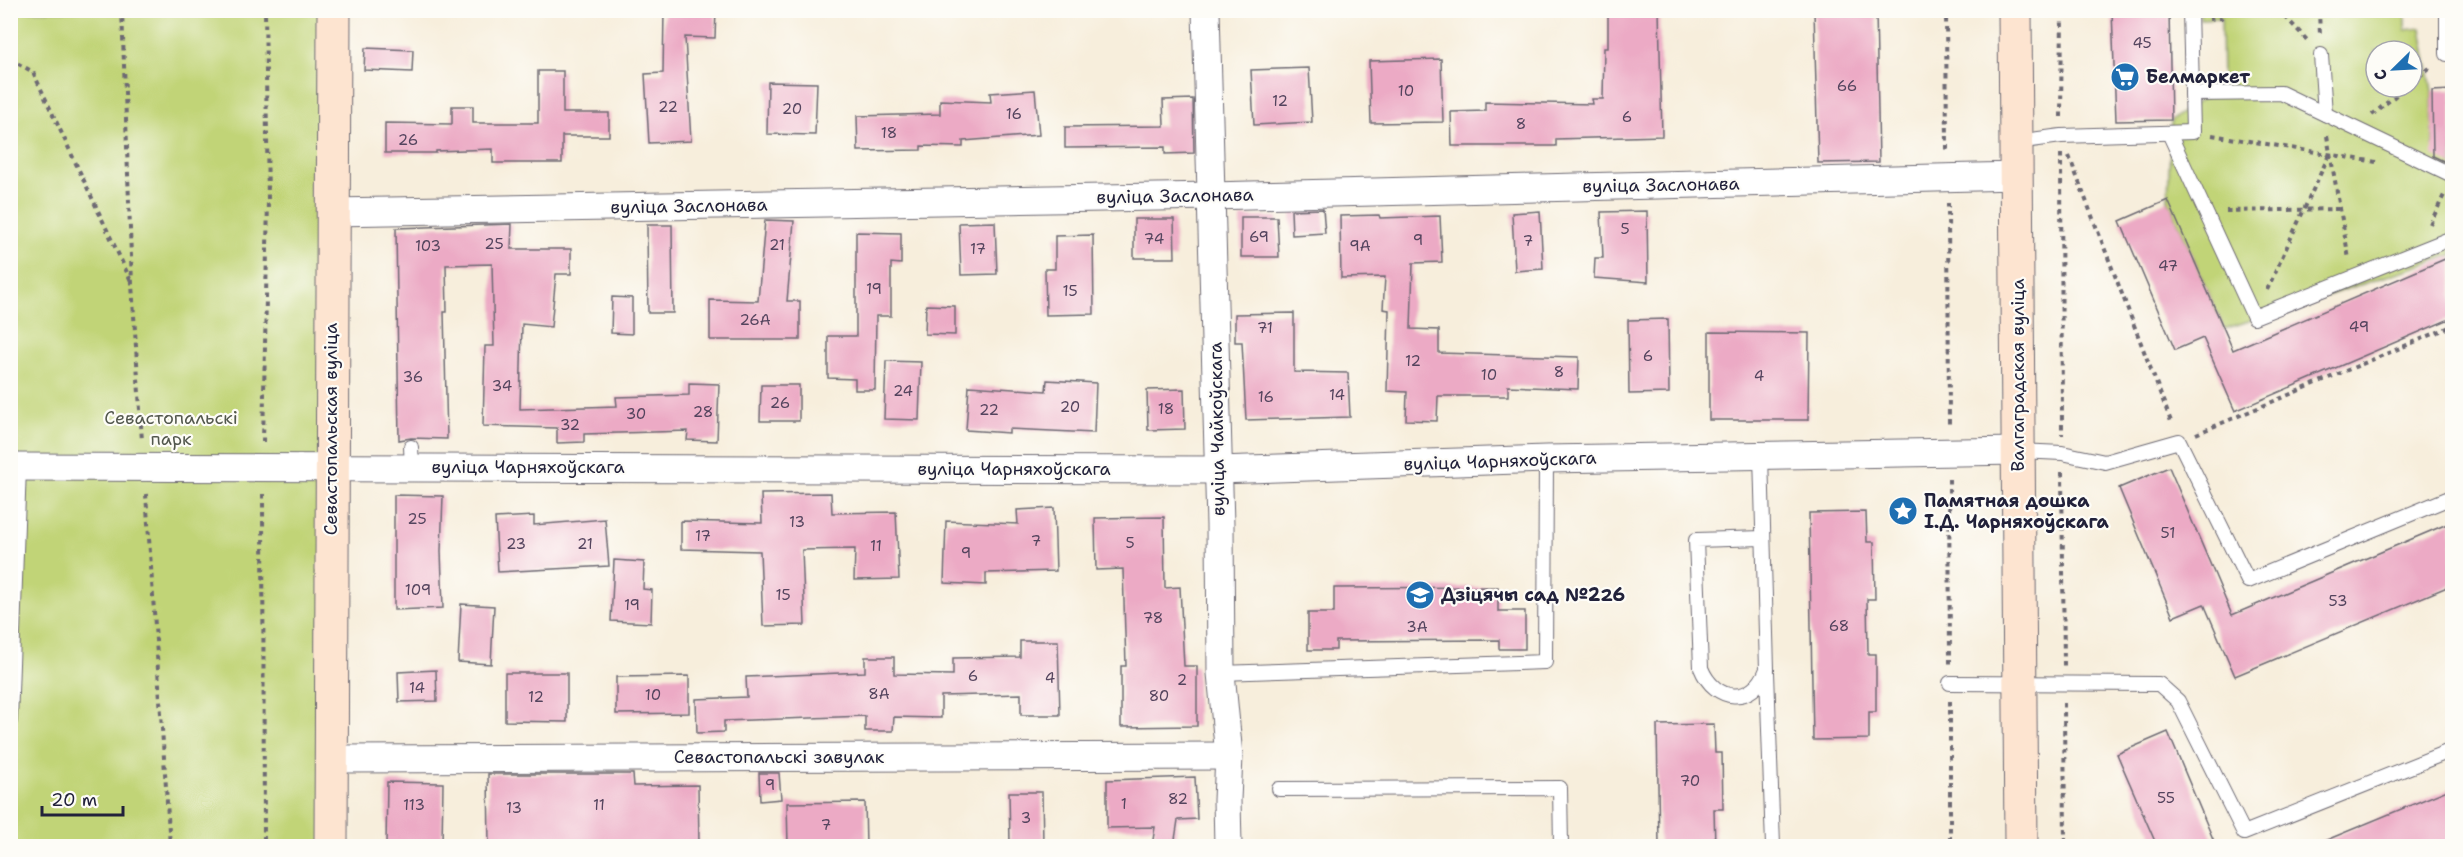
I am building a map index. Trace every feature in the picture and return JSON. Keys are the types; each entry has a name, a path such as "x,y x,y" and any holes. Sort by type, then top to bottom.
{"main road":[{"name":"Севастопальская вуліца","path":"331,846 334,10"},
{"name":"Валгаградская вуліца","path":"2015,10 2018,682 2021,846"}],"street":[{"name":"вуліца Чайкоўскага","path":"1206,10 1221,673 1229,756 1228,846"},
{"name":"вуліца Заслонава","path":"332,212 1211,196 2017,176"},
{"name":"вуліца Чарняхоўскага","path":"15,466 331,468 412,457 1218,470 1546,459 2018,451"},
{"name":"Севастопальскі завулак","path":"330,759 1229,756"}],"lane":[{"path":"2017,142 2061,136 2193,132 2190,10"},
{"path":"2447,10 2450,54"},
{"path":"2321,55 2325,114"},
{"path":"2192,94 2281,93 2355,129 2450,180"},
{"path":"2169,133 2254,317 2452,238"},
{"path":"2018,451 2062,453 2105,462 2179,441 2248,581 2452,497"},
{"path":"1761,455 1773,846"},
{"path":"1221,673 1545,662 1546,459"},
{"path":"10,721 15,466"},
{"path":"1763,538 1696,540 1701,668 1706,681 1713,689 1723,694 1739,696 1756,688 1767,669"},
{"path":"1950,683 2158,684 2178,701 2244,833 2452,750"},
{"path":"1279,789 1560,788 1561,846"}],"path":[{"path":"122,10 132,284 170,846"},
{"path":"264,846 263,467 268,200 265,10"},
{"path":"2062,10 2065,846"},
{"path":"2278,10 2321,55"},
{"path":"2319,10 2321,55"},
{"path":"2424,73 2450,54"},
{"path":"10,59 33,72 132,284"},
{"path":"2355,129 2391,99"},
{"path":"2193,132 2385,164"},
{"path":"2061,136 2179,441 2452,326"},
{"path":"2329,154 2353,278"},
{"path":"2254,317 2329,154"},
{"path":"2418,252 2450,180"},
{"path":"2205,211 2340,209"}],"green space":[{"name":"Севастопальскі парк","path":"10,11 325,11 328,846 11,846"},
{"path":"2200,11 2405,11 2405,30 2421,28 2423,39 2364,39 2364,99 2424,99 2424,45 2432,91 2433,146 2452,146 2452,255 2224,329 2168,200 2171,120 2222,86 2221,18 2200,19"}],"building":[{"path":"664,10 716,10 715,38 685,37 691,141 649,143 645,74 663,73"},
{"path":"1608,10 1659,10 1662,136 1556,139 1556,146 1452,146 1451,112 1485,111 1485,102 1593,104 1592,99 1603,99 1604,48 1608,48"},
{"path":"1814,10 1876,10 1879,162 1818,163"},
{"path":"2112,10 2169,10 2171,120 2116,121"},
{"path":"365,48 413,50 412,72 364,70"},
{"path":"1441,59 1443,122 1371,123 1369,61"},
{"path":"1309,68 1312,122 1254,125 1251,70"},
{"path":"538,71 563,71 563,113 609,113 609,136 562,136 562,163 493,163 493,149 436,151 436,153 385,153 385,123 452,124 452,106 473,106 473,123 538,123"},
{"path":"768,82 817,83 815,135 767,134"},
{"path":"1035,90 1039,135 963,141 963,147 921,146 921,150 858,151 857,116 940,114 940,100 991,102 990,93"},
{"path":"2452,90 2452,165 2433,156 2432,91"},
{"path":"1193,99 1194,153 1165,154 1165,147 1065,148 1065,127 1164,126 1163,100"},
{"path":"2168,200 2233,350 2452,256 2452,318 2235,411 2203,338 2175,350 2120,221"},
{"path":"1323,209 1325,233 1292,235 1291,210"},
{"path":"1540,211 1543,269 1515,271 1512,213"},
{"path":"1647,211 1648,282 1594,278 1595,258 1603,258 1601,212"},
{"path":"1379,215 1380,218 1440,216 1442,262 1413,263 1411,329 1439,330 1439,353 1579,357 1578,389 1508,386 1508,396 1438,396 1437,421 1406,420 1407,392 1387,391 1389,310 1383,309 1385,277 1341,278 1340,216"},
{"path":"1241,217 1277,217 1279,257 1241,257"},
{"path":"1134,219 1174,219 1175,258 1134,258"},
{"path":"765,220 794,221 787,301 800,301 800,340 710,340 710,300 758,301"},
{"path":"995,222 997,274 961,275 959,223"},
{"path":"512,224 511,249 571,249 571,274 556,274 551,327 522,324 520,409 617,406 616,397 689,395 689,383 719,384 717,441 687,440 688,431 584,434 584,442 557,443 557,428 483,426 485,346 494,346 492,264 446,265 447,312 444,312 447,439 399,440 396,228"},
{"path":"647,225 672,225 673,313 648,313"},
{"path":"856,232 901,233 901,264 891,263 891,316 876,316 875,390 855,390 855,379 828,378 828,336 856,336"},
{"path":"1093,235 1094,314 1046,315 1045,269 1055,269 1055,236"},
{"path":"612,297 632,298 632,334 611,333"},
{"path":"926,305 955,306 955,335 925,334"},
{"path":"1294,313 1294,372 1348,373 1350,417 1246,420 1242,342 1235,342 1235,314"},
{"path":"1668,319 1669,393 1629,394 1628,320"},
{"path":"1709,332 1809,333 1808,420 1709,420"},
{"path":"886,361 921,362 919,420 884,419"},
{"path":"1047,380 1096,383 1094,433 1009,429 1009,433 966,430 969,386 1046,391"},
{"path":"761,385 799,385 799,421 760,421"},
{"path":"1184,389 1185,429 1148,430 1147,390"},
{"path":"2169,467 2232,615 2452,522 2452,585 2235,676 2204,604 2173,617 2119,488"},
{"path":"831,493 832,513 896,512 899,579 854,580 855,549 802,550 805,625 763,626 760,551 681,549 681,521 762,523 761,494"},
{"path":"394,495 443,496 441,551 443,608 394,610"},
{"path":"1054,508 1056,571 986,573 986,585 944,583 946,521 1018,524 1017,510"},
{"path":"1866,512 1867,542 1874,542 1875,599 1867,599 1868,654 1876,654 1876,712 1869,712 1869,739 1813,740 1809,513"},
{"path":"534,516 534,525 605,519 609,566 498,572 495,518"},
{"path":"1164,517 1165,588 1180,587 1184,666 1197,666 1197,726 1121,727 1121,666 1126,666 1123,569 1096,570 1095,518"},
{"path":"614,560 644,562 643,589 652,590 651,623 611,621"},
{"path":"1498,587 1498,611 1525,611 1525,649 1499,649 1499,640 1336,641 1336,650 1308,650 1308,613 1334,613 1334,588"},
{"path":"461,604 494,606 491,664 458,662"},
{"path":"1020,641 1058,641 1060,715 1021,715 1021,694 941,696 941,718 894,717 893,731 865,731 865,716 724,721 724,732 697,733 696,699 747,697 746,677 865,672 865,657 894,657 894,674 953,675 953,658 1020,657"},
{"path":"436,670 437,701 399,702 398,672"},
{"path":"505,673 567,673 567,722 505,721"},
{"path":"689,676 689,713 616,714 616,677"},
{"path":"1714,724 1715,753 1722,753 1723,809 1714,809 1715,846 1659,846 1657,725"},
{"path":"2168,732 2216,846 2157,846 2117,754"},
{"path":"759,773 779,773 781,799 760,801"},
{"path":"488,774 633,774 634,786 698,785 699,844 489,846"},
{"path":"1195,777 1197,819 1178,820 1174,846 1152,846 1155,827 1107,828 1107,780"},
{"path":"387,782 443,783 442,846 386,846"},
{"path":"2452,788 2452,846 2312,846"},
{"path":"1009,792 1042,792 1043,844 1010,844"},
{"path":"865,802 866,846 788,846 787,803"}],"place":[{"name":"Белмаркет","path":"2125,77"},
{"name":"Памятная дошка І.Д. Чарняхоўскага","path":"1903,511"},
{"name":"Дзіцячы сад №226","path":"1420,595"}]}
